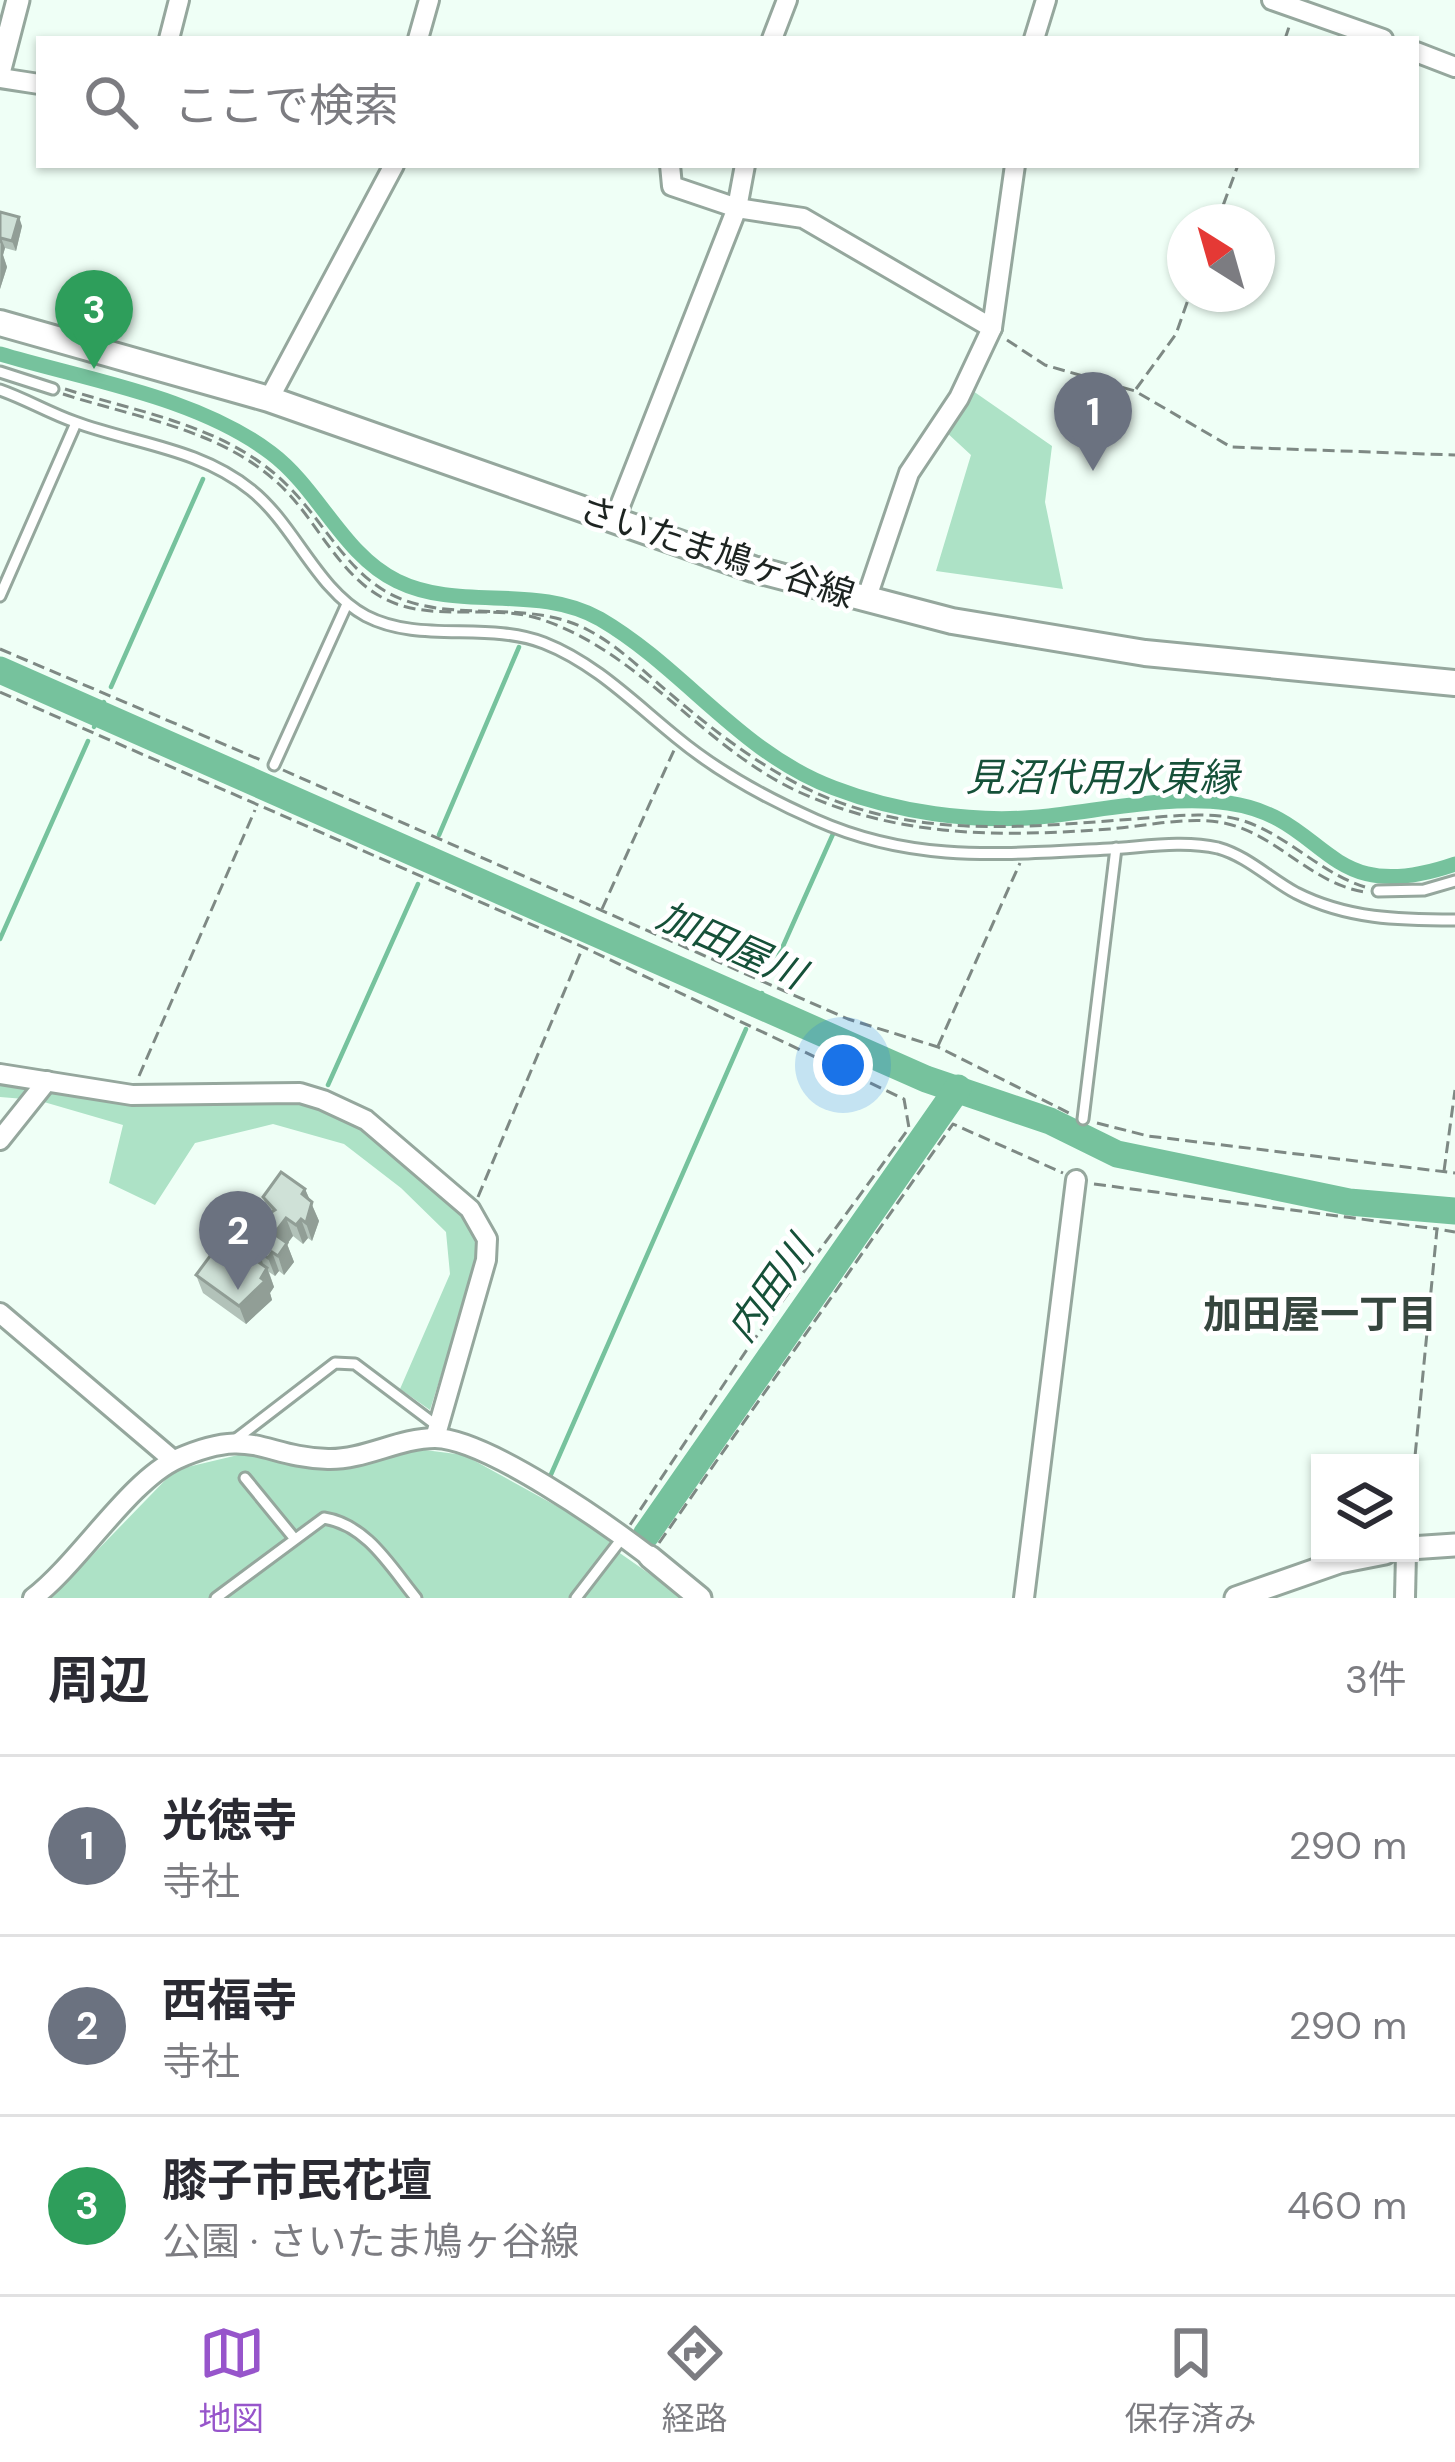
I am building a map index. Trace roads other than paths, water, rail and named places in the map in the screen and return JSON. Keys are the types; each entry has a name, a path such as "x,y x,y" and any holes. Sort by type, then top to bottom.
{"main road":[{"name":"さいたま鳩ヶ谷線","path":"0,323 269,399 753,569 866,600 1055,641 1455,683"}],"street":[{"path":"0,69 18,0"},
{"path":"170,36 178,0"},
{"path":"773,36 787,0"},
{"path":"1035,36 1046,0"},
{"path":"1272,0 1374,36"},
{"path":"418,36 422,2"},
{"path":"1419,53 1455,67"},
{"path":"0,78 36,84"},
{"path":"269,399 392,168"},
{"path":"670,168 671,186 737,208 803,218 992,328"},
{"path":"614,521 737,208 744,168"},
{"path":"866,600 909,472 959,398 992,328 1015,168"},
{"path":"0,1074 132,1094 308,1094 365,1120 470,1209 484,1231 486,1260 436,1432"},
{"path":"0,1140 46,1081"},
{"path":"1024,1598 1076,1180"},
{"path":"0,1313 173,1460"},
{"path":"32,1598 63,1575 173,1460 233,1441 328,1459 436,1432 581,1507 700,1598"},
{"path":"1419,1550 1455,1545"},
{"path":"1236,1598 1339,1562"},
{"path":"1406,1598 1408,1562"}],"lane":[{"path":"0,372 53,389"},
{"path":"0,390 76,423 140,438 222,469 271,508 347,604 396,627 477,630 543,643 585,664 679,740 753,788 880,846 918,853 1219,848 1339,911 1455,920"},
{"path":"0,596 76,423"},
{"path":"274,766 347,604"},
{"path":"1083,1119 1116,848"},
{"path":"1378,891 1424,890 1455,881"},
{"path":"233,1441 335,1363 355,1364 436,1432"},
{"path":"245,1478 294,1538"},
{"path":"216,1598 324,1518 352,1526 416,1598"},
{"path":"576,1598 636,1547"}],"waterway":[{"name":"見沼代用水東縁","path":"0,354 140,392 242,434 288,468 361,555 397,581 446,595 550,602 600,619 659,661 770,754 834,788 883,804 987,818 1039,817 1157,802 1228,803 1262,812 1352,869 1378,876 1411,875 1455,864"},
{"path":"111,687 203,479"},
{"path":"439,835 519,647"},
{"name":"加田屋川","path":"0,670 926,1079 1050,1121 1117,1154 1349,1202 1455,1211"},
{"name":"加田屋川","path":"94,727 104,702"},
{"path":"0,939 88,741"},
{"path":"771,973 833,834"},
{"name":"加田屋川","path":"424,869 433,849"},
{"path":"328,1085 418,884"},
{"name":"加田屋川","path":"752,1014 762,993"},
{"path":"549,1479 746,1029"},
{"name":"内田川","path":"646,1535 958,1088"}],"place":[{"name":"膝子市民花壇","path":"94,369"},
{"name":"光徳寺","path":"1093,471"},
{"name":"西福寺","path":"238,1290"}],"district":[{"name":"加田屋一丁目","path":"1320,1314"}]}
